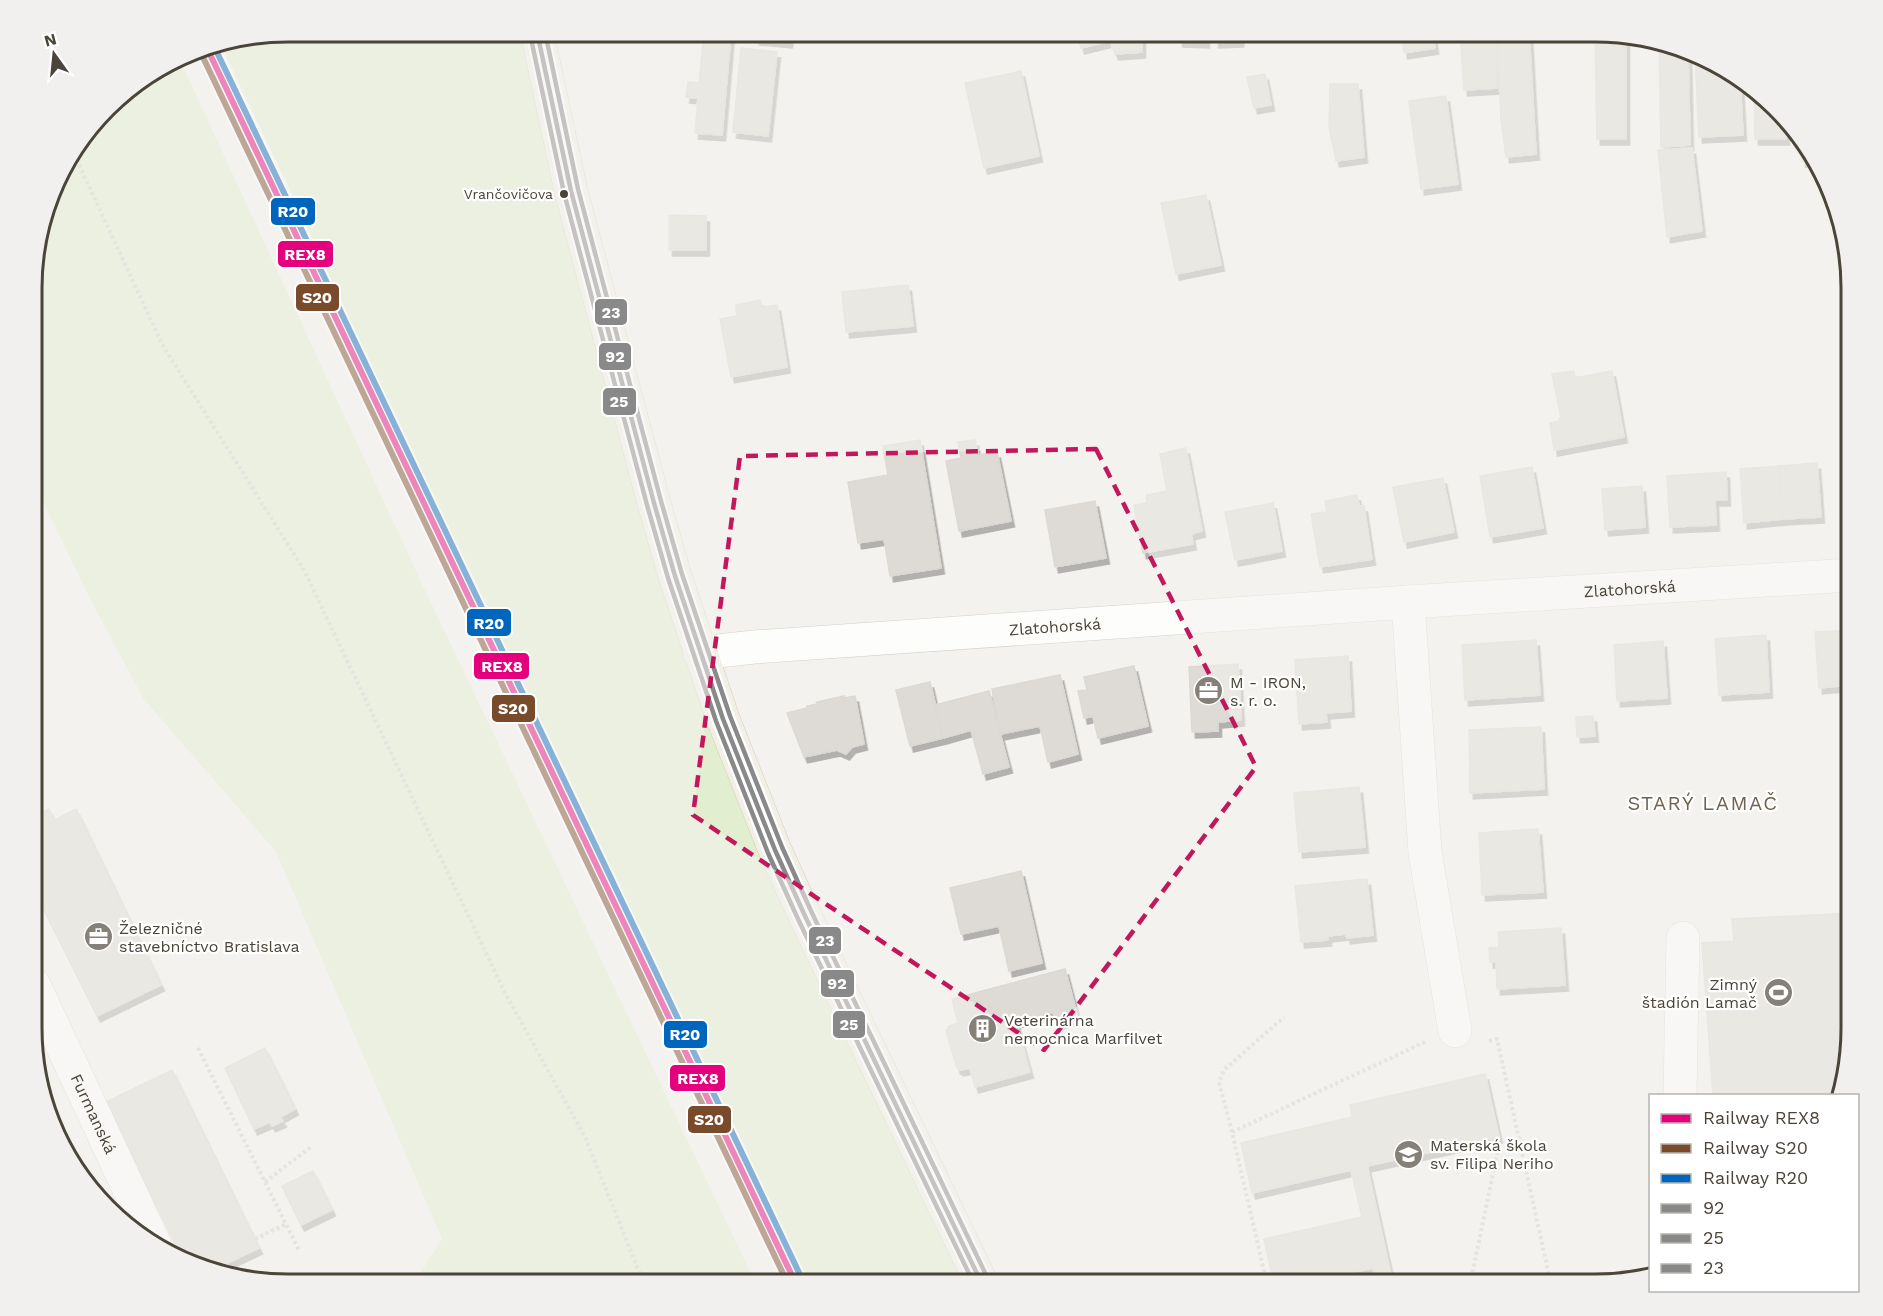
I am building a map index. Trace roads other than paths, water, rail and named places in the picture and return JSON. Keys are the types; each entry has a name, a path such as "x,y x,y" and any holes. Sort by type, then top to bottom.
{"main road":[{"path":"539,42 572,191 654,503 675,576 723,719 779,859 977,1274"}],"street":[{"name":"Zlatohorská","path":"700,653 754,647 1408,602 1841,576"},
{"path":"1408,602 1425,852 1444,1035"},
{"path":"1680,1094 1683,938"},
{"name":"Furmanská","path":"42,1002 148,1229"}],"rail line":[{"name":"R20","path":"217,52 800,1274"},
{"name":"REX8","path":"210,55 791,1274"},
{"name":"S20","path":"203,57 783,1274"}],"place":[{"name":"Vrančovičova","path":"564,194"},
{"name":"M - IRON, s. r. o.","path":"1209,691"},
{"name":"Železničné stavebníctvo Bratislava","path":"98,937"},
{"name":"Zimný štadión Lamač","path":"1778,993"},
{"name":"Veterinárna nemocnica Marfilvet","path":"983,1029"},
{"name":"Materská škola sv. Filipa Neriho","path":"1409,1154"}],"district":[{"name":"STARÝ LAMAČ","path":"1703,803"}]}
